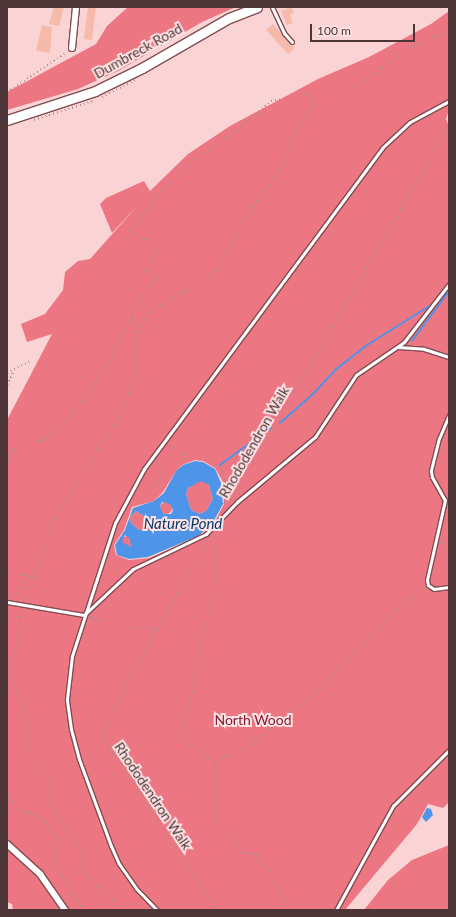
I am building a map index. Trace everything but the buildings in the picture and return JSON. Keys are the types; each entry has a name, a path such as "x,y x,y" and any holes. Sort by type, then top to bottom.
{"main road":[{"name":"Dumbreck Road","path":"7,120 95,91 142,68 229,18 256,7"}],"street":[{"path":"72,48 76,7"},
{"path":"7,844 40,874 65,910"}],"lane":[{"path":"272,7 284,33 292,42"},
{"path":"157,910 119,864 71,729 67,699 69,676 84,615 115,523 132,487 164,442 382,148 410,122 449,100"},
{"path":"84,615 133,569 194,541 219,522 237,502 315,437 356,375 404,342 449,284"},
{"path":"397,347 424,349 449,357"},
{"path":"449,415 439,438 431,471 432,477 445,500 428,585 434,589 449,586"},
{"path":"7,601 84,615"},
{"path":"336,910 393,806 449,750"}],"path":[{"path":"7,464 15,447 44,440 64,423 90,391 114,354 131,315 145,290 157,278 145,271 160,244 141,239 130,231 158,194 191,162 228,137 271,101 356,87 407,50 449,30"},
{"path":"7,92 72,48"},
{"path":"121,910 82,869 84,853 55,813 51,797 52,785 29,753 29,729 10,669 21,629 20,617 56,515 119,418 136,366 135,350 138,332 149,313 178,295 200,288 217,272 249,213 285,162 293,140 313,104 309,94"},
{"name":"Rhododendron Walk","path":"225,510 449,127"},
{"path":"131,315 138,332"},
{"path":"7,373 14,372 31,361"},
{"path":"7,385 14,372"},
{"path":"164,442 185,455 206,457 221,468 228,492 219,522 212,608 199,650 194,688 181,737 215,762"},
{"path":"132,487 143,490 157,484 161,471 157,460 153,458"},
{"path":"215,529 219,522"},
{"name":"Rhododendron Walk","path":"211,535 128,685 104,735 104,740 217,910"},
{"path":"436,544 449,542"},
{"path":"7,570 35,578"},
{"path":"7,601 25,584 24,575"},
{"path":"215,762 248,747 320,689 393,613 428,585"},
{"path":"7,613 20,617"},
{"path":"84,615 107,622 158,630"},
{"path":"215,762 217,820 242,852 256,855 270,873 288,910"},
{"path":"7,790 15,808 35,815 46,822 58,839 56,866 65,879 67,891 75,895 82,910"}],"green space":[{"path":"128,7 236,7 202,22 118,71 78,89 7,110 7,92 96,44 107,26"},
{"name":"North Wood","path":"449,11 449,110 446,119 449,126 449,802 443,808 428,804 417,824 345,910 13,910 12,904 7,902 7,420 52,334 27,342 21,324 45,314 63,290 65,272 78,261 90,259 139,204 112,233 100,204 106,198 144,181 150,191 188,154 230,126 318,79 369,57 431,24","holes":["195,460 203,461 215,468 223,482 224,504 213,525 198,537 149,558 129,560 116,555 114,545 124,530 132,507 154,501 163,492 176,471 182,465"]},
{"path":"201,480 209,485 213,499 206,511 200,514 191,510 186,494 188,488"},
{"path":"164,502 168,502 172,508 168,514 164,514 160,510 160,506"},
{"path":"136,511 149,519 151,526 149,530 139,530 131,523 130,517"},
{"path":"125,536 129,536 131,537 131,545 125,546 122,543 122,539"},
{"path":"449,845 449,910 364,910 388,880 412,860"}],"water":[{"name":"Nature Pond","path":"195,461 203,462 215,469 221,483 223,504 212,524 198,536 148,557 129,559 117,555 115,545 125,530 133,508 154,501 164,493 176,471 183,465","holes":["201,481 209,485 213,499 206,511 200,514 191,510 186,494 188,488","162,502 170,504 173,510 171,514 164,514 160,506","136,511 149,519 151,526 149,530 139,530 131,523 130,517","125,535 130,539 131,547 122,542"]},
{"path":"427,808 431,809 433,815 426,822 422,817"}],"waterway":[{"path":"412,341 449,291"},
{"path":"280,423 313,394 335,370 364,347 431,305"},
{"path":"220,465 271,428"}]}
